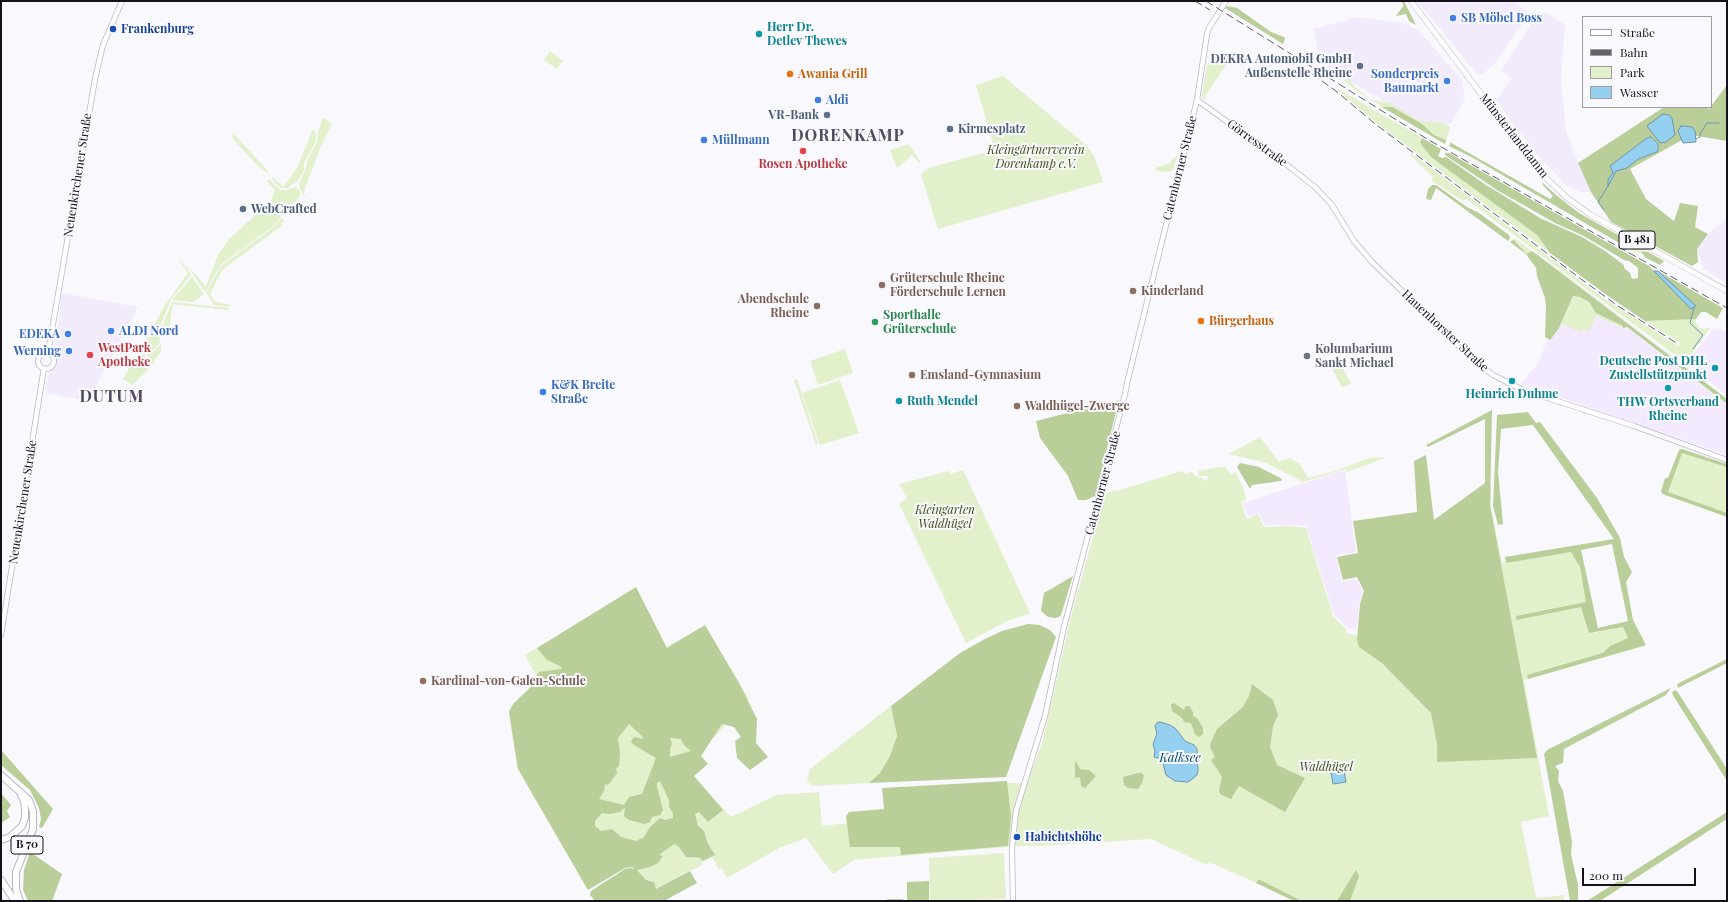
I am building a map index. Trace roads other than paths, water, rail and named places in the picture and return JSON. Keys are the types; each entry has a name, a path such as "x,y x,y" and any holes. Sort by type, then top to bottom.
{"highway":[{"name":"B 70","path":"1,775 29,800 34,811 34,820 30,839 16,872 16,889 20,901"},
{"name":"B 70","path":"1,840 10,837 22,826 25,818 25,810 20,792"},
{"path":"1,880 15,901"}],"main road":[{"name":"Münsterlanddamm","path":"1411,1 1540,172 1566,197 1591,215 1727,291"}],"street":[{"name":"Neuenkirchener Straße","path":"48,353 95,79 103,45 122,1"},
{"name":"Catenhorner Straße","path":"1013,901 1012,848 1016,811 1045,716 1064,627 1111,452 1197,100 1209,28 1226,1"},
{"name":"Görresstraße","path":"1197,100 1282,161 1315,187"},
{"name":"Hauenhorster Straße","path":"1315,187 1332,205 1354,241 1372,262 1469,356 1493,375 1523,390 1656,434 1727,460"},
{"path":"48,353 53,356 54,362 51,367 44,368 40,365 39,359 42,354 48,353"},
{"name":"Neuenkirchener Straße","path":"1,636 44,368"}],"water":[{"path":"1663,114 1669,115 1672,118 1675,135 1666,142 1660,143 1647,126"},
{"path":"1681,126 1692,127 1695,131 1696,142 1683,143 1678,131"},
{"path":"1651,137 1658,144 1657,152 1638,159 1627,168 1616,171 1608,186 1608,180 1613,172 1610,166 1647,138"},
{"path":"1654,271 1658,271 1696,306 1691,309"},
{"name":"Kalksee","path":"1160,722 1170,725 1176,729 1185,741 1194,745 1197,749 1197,775 1188,782 1175,781 1166,775 1162,759 1154,757 1155,751 1153,744 1157,734 1155,726"},
{"path":"1344,770 1346,782 1333,784 1331,772"}],"waterway":[{"path":"1696,139 1700,137 1700,134 1707,123 1719,123"},
{"path":"1604,210 1598,202 1608,186"},
{"path":"1693,349 1703,335 1690,323 1694,308"}],"railway":[{"path":"1195,1 1210,10"},
{"path":"1206,1 1427,139 1727,308"},
{"path":"1312,74 1336,91 1374,123 1581,279 1618,306 1678,344"}],"place":[{"name":"SB Möbel Boss","path":"1453,18"},
{"name":"Frankenburg","path":"113,29"},
{"name":"Herr Dr. Detlev Thewes","path":"759,34"},
{"name":"DEKRA Automobil GmbH Außenstelle Rheine","path":"1360,66"},
{"name":"Awania Grill","path":"790,74"},
{"name":"Sonderpreis Baumarkt","path":"1447,81"},
{"name":"Aldi","path":"818,100"},
{"name":"VR-Bank","path":"827,115"},
{"name":"Kirmesplatz","path":"950,129"},
{"name":"Müllmann","path":"704,140"},
{"name":"Rosen Apotheke","path":"803,151"},
{"name":"WebCrafted","path":"243,209"},
{"name":"Grüterschule Rheine Förderschule Lernen","path":"882,285"},
{"name":"Kinderland","path":"1133,291"},
{"name":"Abendschule Rheine","path":"817,306"},
{"name":"Bürgerhaus","path":"1201,321"},
{"name":"Sporthalle Grüterschule","path":"875,322"},
{"name":"ALDI Nord","path":"111,331"},
{"name":"EDEKA","path":"68,334"},
{"name":"Werning","path":"69,351"},
{"name":"WestPark Apotheke","path":"90,355"},
{"name":"Kolumbarium Sankt Michael","path":"1307,356"},
{"name":"Deutsche Post DHL Zustellstützpunkt","path":"1715,368"},
{"name":"Emsland-Gymnasium","path":"912,375"},
{"name":"Heinrich Duhme","path":"1512,381"},
{"name":"THW Ortsverband Rheine","path":"1668,388"},
{"name":"K&K Breite Straße","path":"543,392"},
{"name":"Ruth Mendel","path":"899,401"},
{"name":"Waldhügel-Zwerge","path":"1017,406"},
{"name":"Kardinal-von-Galen-Schule","path":"423,681"},
{"name":"Habichtshöhe","path":"1017,837"}],"district":[{"name":"DORENKAMP","path":"848,136"},
{"name":"DUTUM","path":"112,397"}],"park label":[{"name":"Kleingärtnerverein Dorenkamp e.V.","path":"1036,157"},
{"name":"Kleingarten Waldhügel","path":"945,517"},
{"name":"Waldhügel","path":"1326,767"}]}
